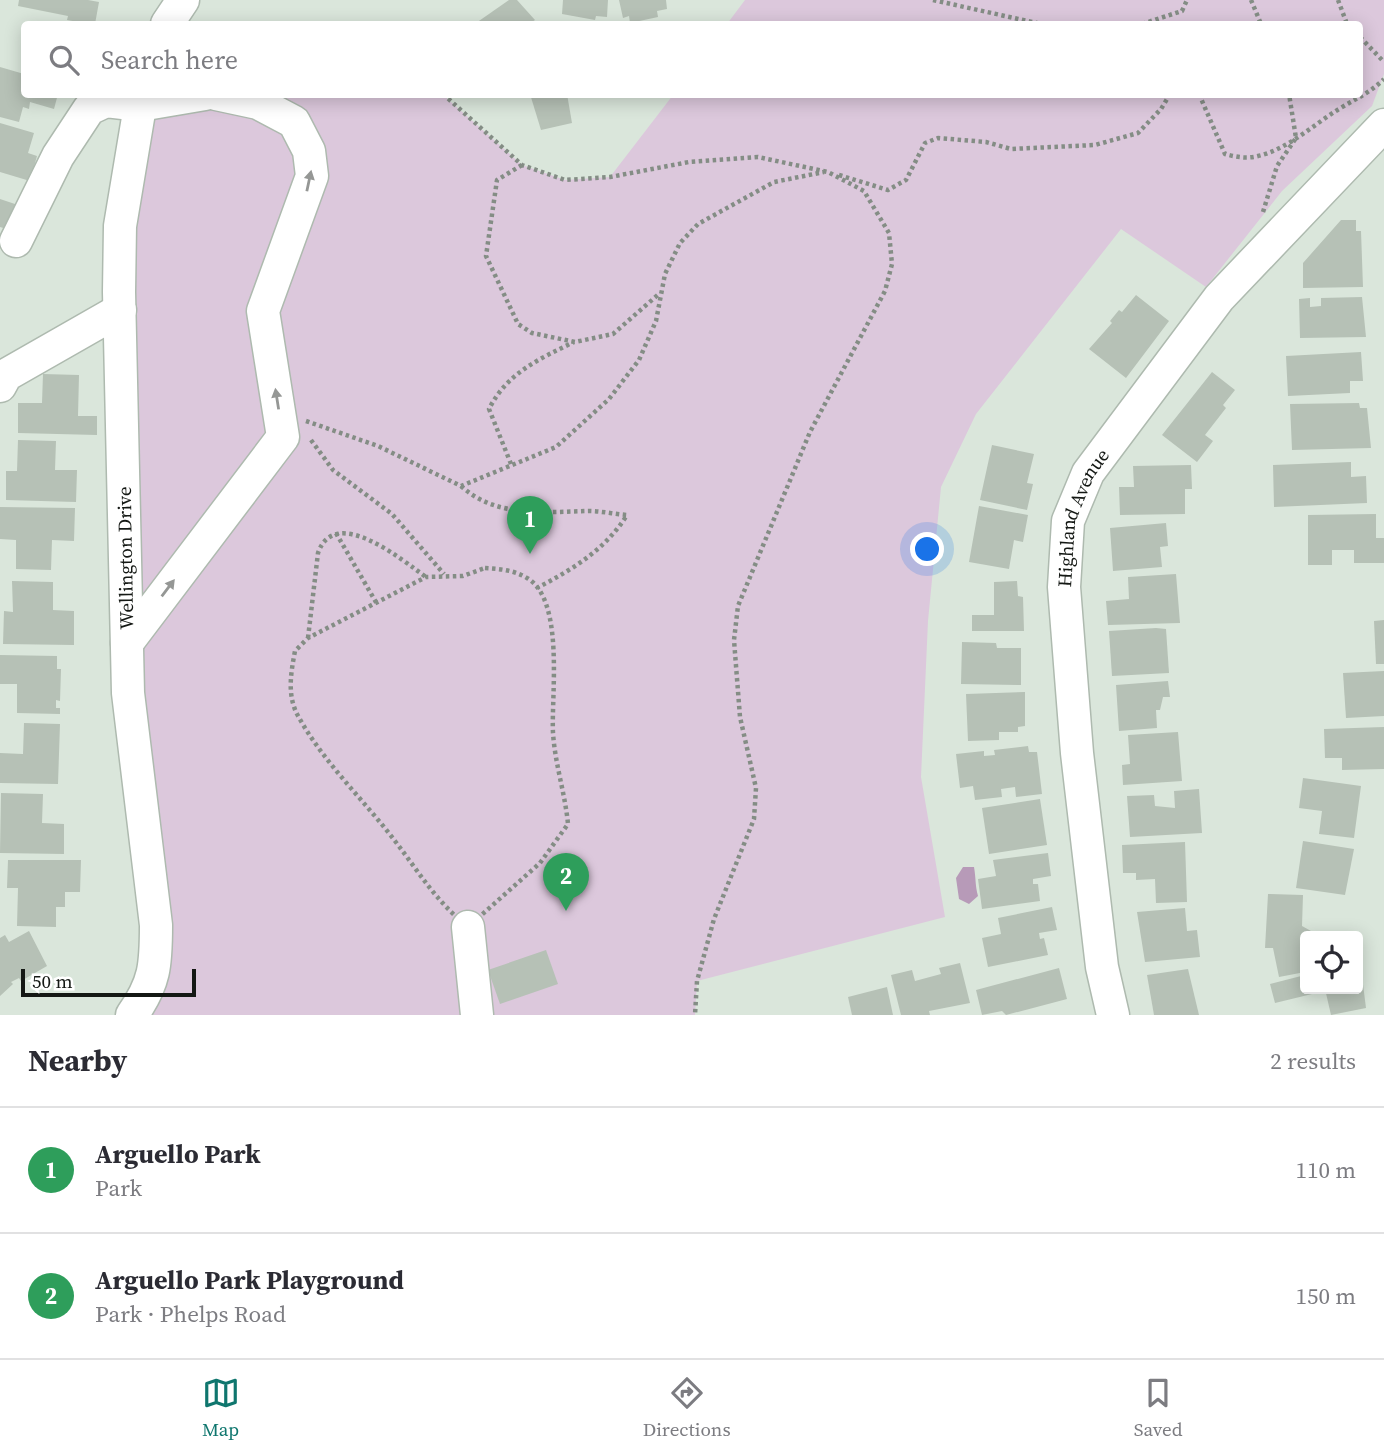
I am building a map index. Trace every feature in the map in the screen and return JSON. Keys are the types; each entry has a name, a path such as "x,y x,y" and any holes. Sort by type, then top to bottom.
{"street":[{"path":"162,21 167,0"},
{"path":"169,21 183,0"},
{"path":"16,241 58,156 89,108 106,101 162,98"},
{"path":"127,643 283,437 263,311 312,176 309,151 294,122 258,103 235,98"},
{"name":"Wellington Drive","path":"132,1015 150,990 156,963 156,925 128,693 120,310 120,226 141,100"},
{"name":"Highland Avenue","path":"1103,1012 1097,926 1069,669 1065,587 1068,520 1088,473 1219,298 1384,125"},
{"path":"0,386 6,374 120,310"},
{"path":"468,927 477,1015"}],"path":[{"path":"933,0 1028,21"},
{"path":"1151,21 1182,11 1187,0"},
{"path":"1251,0 1260,21"},
{"path":"1338,0 1346,21"},
{"path":"1363,40 1384,62"},
{"path":"1363,97 1384,79"},
{"path":"447,98 522,165 565,180 610,177 689,162 758,157 828,172 888,190 906,180 925,144 938,138 986,142 1011,149 1095,145 1139,133 1168,98"},
{"path":"1201,98 1225,154 1238,157 1259,156 1296,138 1362,98"},
{"path":"1267,250 1261,220 1268,191 1277,166 1296,138 1290,98"},
{"path":"522,165 498,180 486,256 518,324 532,333 575,342"},
{"path":"461,486 556,447 579,430 609,399 639,360 656,321 665,274 680,243 698,224 774,183 828,172 864,191 884,219 890,233 892,264 885,291 810,432 738,606 734,640 740,717 757,788 754,818 714,919 697,981 695,1015"},
{"path":"511,464 489,409 497,393 512,376 575,342 613,334 660,293"},
{"path":"303,426 299,419 378,446 461,486 473,497 492,505 523,512 590,511 627,515 613,538 575,568 537,588"},
{"path":"306,433 333,470 393,514 445,574"},
{"path":"308,638 318,553 322,541 336,533 365,537 426,577"},
{"path":"336,533 377,604"},
{"path":"485,568 509,570 529,579 537,588 548,619 554,652 553,735 568,824 540,863 468,927 440,905 297,713 290,691 295,651 308,638 426,577 445,574 463,576 485,568"}],"shaded area":[{"path":"745,0 1384,0 1384,74 1372,106 1282,191 1206,287 1121,229 976,414 941,487 928,621 921,777 945,917 697,981 695,1015 128,1015 156,963 120,310 142,98 446,98 522,165 565,180 610,177 671,98 1363,98 1363,21 729,21"},
{"path":"963,867 974,867 978,896 969,904 959,899 956,878"}],"building":[{"path":"19,0 99,2 96,21 67,20 68,16 18,6"},
{"path":"509,0 517,0 535,20 534,21 479,21"},
{"path":"563,0 608,0 607,17 596,16 595,20 562,14"},
{"path":"619,0 666,0 667,9 657,11 658,17 639,21 630,21 629,16 623,18"},
{"path":"0,67 21,73 21,98 57,98 54,109 30,102 29,109 23,107 19,122 0,117"},
{"path":"531,98 568,98 572,123 541,130"},
{"path":"0,123 34,133 28,153 37,156 30,181 0,172"},
{"path":"0,199 18,205 10,230 0,227"},
{"path":"1341,220 1356,220 1356,231 1361,231 1363,287 1303,288 1303,263"},
{"path":"1136,295 1169,321 1126,378 1089,349 1112,323 1110,321 1119,310 1122,312"},
{"path":"1362,297 1366,337 1300,338 1299,299 1310,298 1310,307 1321,306 1321,298"},
{"path":"1361,352 1363,381 1350,381 1350,393 1288,396 1286,356"},
{"path":"1212,372 1235,390 1223,405 1226,408 1205,435 1213,441 1197,462 1162,435"},
{"path":"43,374 79,375 78,416 97,416 97,435 18,433 18,403 42,403"},
{"path":"1359,403 1360,408 1367,408 1371,448 1292,450 1290,404"},
{"path":"18,440 56,441 55,470 77,470 76,502 6,500 6,471 17,471"},
{"path":"992,445 1034,454 1027,483 1033,484 1027,510 980,500"},
{"path":"1351,462 1351,477 1366,476 1367,503 1274,507 1273,465"},
{"path":"1191,465 1192,489 1185,489 1185,514 1120,515 1119,487 1134,487 1133,466"},
{"path":"979,506 1028,515 1023,542 1014,540 1009,569 969,562"},
{"path":"0,507 75,508 74,541 52,540 51,570 16,569 16,540 0,539"},
{"path":"1376,514 1376,538 1384,538 1384,563 1354,563 1354,550 1332,550 1332,565 1308,565 1308,515"},
{"path":"1166,523 1168,546 1160,547 1162,567 1113,571 1110,528"},
{"path":"1176,574 1180,623 1108,625 1106,601 1129,599 1128,577"},
{"path":"12,581 53,582 53,610 74,611 74,645 3,644 4,611 13,612"},
{"path":"1017,581 1018,596 1023,597 1024,631 972,631 972,615 994,615 994,582"},
{"path":"1384,620 1384,664 1376,664 1374,621"},
{"path":"1166,629 1169,673 1112,676 1109,631"},
{"path":"962,642 996,643 997,648 1021,648 1021,685 961,684"},
{"path":"0,655 57,656 57,669 61,669 60,701 56,700 56,708 60,708 60,714 17,713 17,684 0,684"},
{"path":"1384,671 1384,716 1346,718 1343,673"},
{"path":"1168,681 1170,697 1163,697 1160,710 1156,710 1157,728 1119,731 1116,685"},
{"path":"1025,692 1025,726 1018,727 1018,732 999,732 999,740 968,741 966,694"},
{"path":"24,723 60,724 58,784 0,783 0,753 23,754"},
{"path":"1384,727 1384,769 1342,770 1342,758 1325,758 1324,729"},
{"path":"1178,732 1182,781 1123,785 1122,765 1130,764 1128,735"},
{"path":"1028,746 1029,752 1037,752 1042,794 1016,797 1015,787 1001,789 1002,797 975,800 973,786 960,788 956,754 984,751 984,756 995,755 994,750"},
{"path":"1303,778 1361,786 1354,838 1319,834 1322,811 1299,808"},
{"path":"1199,789 1202,833 1130,837 1127,796 1154,795 1155,806 1175,808 1174,791"},
{"path":"1,793 43,794 42,823 64,824 64,854 0,853"},
{"path":"1040,799 1047,845 989,854 982,808"},
{"path":"1303,841 1354,849 1345,895 1296,888"},
{"path":"1185,842 1187,902 1156,903 1155,879 1136,880 1136,873 1123,873 1122,845"},
{"path":"1048,853 1051,876 1033,879 1033,884 1038,884 1040,901 982,909 978,879 996,876 993,860"},
{"path":"8,860 81,860 80,892 65,892 65,907 56,907 56,927 17,926 18,888 7,888"},
{"path":"1268,894 1303,895 1302,926 1311,931 1300,931 1300,973 1279,977 1273,948 1265,948"},
{"path":"1052,907 1057,930 1039,933 1040,939 1044,938 1048,955 988,967 982,938 1001,934 998,918"},
{"path":"1185,908 1187,931 1197,930 1200,957 1145,962 1137,912"},
{"path":"29,931 47,966 21,981 19,978 11,982 13,984 0,996 0,938 5,935 9,942"},
{"path":"546,950 558,984 500,1004 488,970"},
{"path":"960,963 970,1003 929,1011 930,1015 901,1015 891,975 912,970 915,981 941,974 939,968"},
{"path":"1059,968 1067,999 1006,1015 1002,1011 982,1015 976,990"},
{"path":"1188,969 1199,1015 1154,1015 1147,975"},
{"path":"1300,976 1300,994 1312,994 1275,1003 1270,984"},
{"path":"1363,984 1366,1008 1331,1015 1326,994 1363,994"},
{"path":"887,987 893,1015 852,1015 848,997"}],"place":[{"name":"Arguello Park","path":"530,554"},
{"name":"Arguello Park Playground","path":"566,911"}]}
